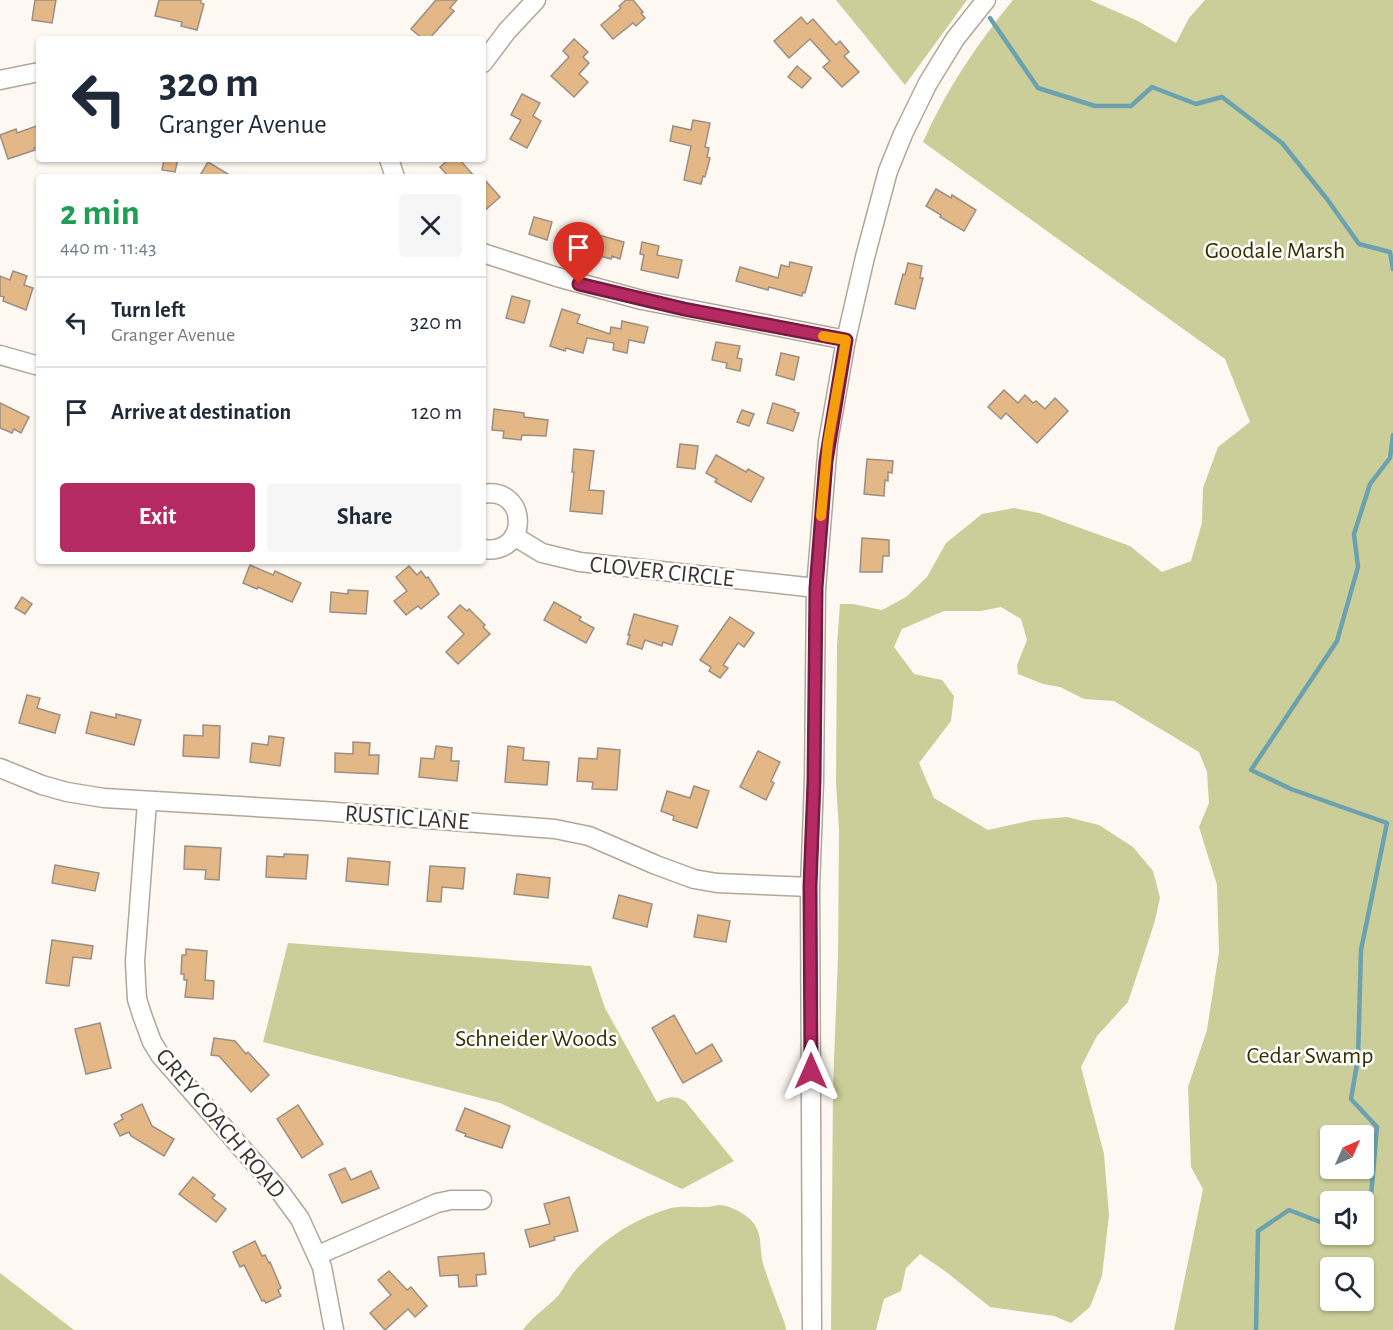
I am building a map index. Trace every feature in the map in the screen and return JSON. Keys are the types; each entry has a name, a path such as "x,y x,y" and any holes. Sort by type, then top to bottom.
{"street":[{"path":"486,59 507,31 536,0"},
{"path":"812,1330 810,886 814,781 816,588 826,461 846,340 877,205 894,154 928,83 955,39 986,0"},
{"path":"0,80 36,73"},
{"path":"486,254 642,300 846,340"},
{"path":"0,355 36,365"},
{"path":"486,494 497,494 512,504 518,520 514,536 500,548 486,549"},
{"name":"CLOVER CIRCLE","path":"514,536 542,553 580,562 816,588"},
{"name":"RUSTIC LANE","path":"0,768 42,785 67,792 147,802 323,810 555,829 589,836 694,879 717,883 810,886"},
{"name":"GREY COACH ROAD","path":"147,802 135,961 137,999 147,1029 160,1055 171,1069 291,1205 318,1255 325,1279 334,1330"},
{"path":"318,1255 437,1203 451,1200 482,1200"}],"green space":[{"path":"836,0 967,0 905,85"},
{"name":"Cedar Swamp","path":"1013,0 1090,0 1138,21 1176,43 1189,18 1205,0 1393,0 1393,1330 1174,1330 1203,1189 1191,1167 1188,1087 1207,1030 1219,952 1217,885 1199,827 1209,803 1207,772 1199,752 1114,701 1084,699 1060,687 1043,684 1018,674 1017,665 1027,640 1021,619 1001,607 981,611 944,611 902,629 894,647 914,674 942,680 954,696 951,721 919,763 934,798 988,830 1033,820 1067,817 1099,825 1133,847 1153,871 1160,898 1154,924 1128,1002 1097,1036 1081,1067 1104,1154 1109,1215 1102,1276 1090,1307 1071,1323 1054,1316 990,1307 920,1254 906,1268 901,1291 884,1299 876,1330 831,1330 833,1087 838,957 837,645 840,604 853,604 882,610 906,597 927,577 946,543 982,514 1014,508 1039,513 1130,546 1162,572 1191,561 1202,523 1203,488 1218,447 1250,422 1225,359 923,142 952,86"},
{"name":"Schneider Woods","path":"288,943 591,966 605,1008 657,1102 671,1097 685,1101 734,1161 682,1189 500,1103 263,1042"},
{"path":"718,1205 740,1212 749,1218 758,1231 762,1261 786,1330 523,1330 552,1302 584,1261 617,1233 668,1209"},
{"path":"0,1273 74,1330 0,1330"}],"building":[{"path":"35,0 56,0 52,23 32,20"},
{"path":"159,0 201,0 204,4 197,30 181,26 182,22 155,16"},
{"path":"436,0 457,0 450,8 454,11 432,36 419,36 411,29"},
{"path":"626,0 633,0 645,18 636,26 633,23 613,39 601,25 621,8 619,6"},
{"path":"801,17 807,24 813,19 836,45 840,41 849,52 844,56 859,72 842,87 823,67 830,61 810,39 789,58 774,41"},
{"path":"574,39 588,52 583,57 589,63 579,74 588,82 574,97 551,76 569,57 563,51"},
{"path":"797,66 811,78 802,88 788,77"},
{"path":"522,94 540,103 533,116 541,121 527,148 510,139 521,120 511,115"},
{"path":"693,120 710,123 705,147 709,148 707,157 710,158 701,184 684,180 691,146 670,141 673,126 691,130"},
{"path":"36,126 36,148 35,150 8,159 0,135 16,129 17,133"},
{"path":"163,162 177,162 175,172 162,170"},
{"path":"208,162 228,174 201,174"},
{"path":"446,162 462,162 472,174 446,174 440,167"},
{"path":"486,181 500,197 486,209"},
{"path":"936,189 951,198 952,195 976,210 964,231 926,206"},
{"path":"534,217 552,222 547,240 529,234"},
{"path":"588,232 624,242 620,259 612,256 611,259 583,251"},
{"path":"642,242 659,246 657,255 682,260 678,278 641,270 644,255 640,254"},
{"path":"790,262 812,267 805,293 803,292 802,296 736,281 740,267 778,278 781,265 789,267"},
{"path":"908,263 922,266 920,278 923,278 915,309 895,304"},
{"path":"13,271 27,276 24,285 33,288 26,310 3,301 4,297 0,296 0,276 10,280"},
{"path":"512,296 530,301 524,323 506,318"},
{"path":"562,309 580,315 577,323 610,334 611,327 621,329 622,321 648,327 644,343 629,340 627,353 613,350 614,343 587,338 583,353 550,346"},
{"path":"716,342 740,346 737,358 742,359 740,371 726,368 727,363 712,360"},
{"path":"781,353 799,357 794,380 776,375"},
{"path":"1004,390 1018,403 1025,395 1033,403 1036,401 1045,409 1055,398 1068,411 1037,443 1006,413 1001,419 988,407"},
{"path":"0,403 29,417 21,433 14,429 12,433 0,428"},
{"path":"773,403 799,413 793,431 767,423"},
{"path":"494,409 524,413 524,417 548,420 546,436 522,435 521,440 503,438 504,431 492,430"},
{"path":"742,410 754,414 749,426 737,422"},
{"path":"680,444 698,446 695,469 677,467"},
{"path":"574,449 594,451 589,490 604,491 602,514 570,511"},
{"path":"716,455 746,472 748,469 764,478 751,502 715,482 717,479 706,473"},
{"path":"867,459 893,461 892,473 888,472 888,481 885,480 884,496 864,494"},
{"path":"862,538 889,540 889,556 883,556 882,572 860,572"},
{"path":"250,565 273,575 275,571 301,583 292,602 243,583"},
{"path":"409,566 417,575 421,571 426,578 428,577 439,594 421,609 418,606 406,615 394,601 407,591 396,577"},
{"path":"348,590 368,591 366,614 330,612 331,592 348,594"},
{"path":"22,597 32,604 25,614 15,608"},
{"path":"554,602 581,617 579,620 594,628 586,643 544,620"},
{"path":"460,605 467,611 469,609 485,625 483,627 490,634 458,664 446,652 464,634 448,617"},
{"path":"634,614 678,626 672,645 663,642 662,646 645,640 642,649 627,644"},
{"path":"730,617 754,633 744,647 738,643 723,665 728,668 720,678 709,671 711,667 700,660"},
{"path":"27,695 40,698 37,708 60,715 55,733 19,723"},
{"path":"91,712 116,718 116,714 141,720 134,745 86,733"},
{"path":"203,725 220,726 219,758 183,756 184,735 203,736"},
{"path":"269,736 284,738 280,766 250,762 252,743 268,745"},
{"path":"353,742 370,743 369,755 379,755 378,774 335,772 335,753 353,754"},
{"path":"436,746 452,748 451,761 459,761 457,781 419,777 421,758 434,759"},
{"path":"508,746 524,748 523,760 549,762 547,785 505,782"},
{"path":"598,748 620,750 617,790 592,789 593,782 577,781 579,758 597,759"},
{"path":"758,751 780,762 771,781 774,783 766,800 740,787"},
{"path":"694,786 709,791 697,828 673,820 674,816 661,811 667,791 690,798"},
{"path":"185,846 221,848 219,880 205,879 206,870 184,869"},
{"path":"284,854 308,855 306,879 266,877 267,856 284,857"},
{"path":"348,858 390,862 388,885 346,881"},
{"path":"55,865 99,873 95,891 52,883"},
{"path":"430,866 465,868 463,889 442,887 441,902 427,901"},
{"path":"517,874 550,878 548,898 514,894"},
{"path":"619,895 652,904 647,927 613,918"},
{"path":"698,915 730,921 726,942 694,937"},
{"path":"52,940 93,946 91,959 73,957 69,986 46,983"},
{"path":"186,949 207,951 205,980 214,981 213,999 185,997 187,980 184,980 184,974 181,974 182,955 186,955"},
{"path":"674,1015 696,1054 712,1044 722,1061 683,1083 652,1028"},
{"path":"100,1023 111,1068 86,1074 75,1029"},
{"path":"214,1038 235,1041 269,1075 251,1092 219,1056 211,1055"},
{"path":"142,1104 152,1126 174,1139 164,1156 131,1136 129,1132 120,1136 114,1124 123,1119 121,1115"},
{"path":"298,1105 323,1144 302,1158 277,1119"},
{"path":"465,1108 510,1126 502,1148 465,1136 466,1134 456,1130"},
{"path":"345,1168 351,1180 371,1171 379,1188 342,1203 329,1175"},
{"path":"193,1177 215,1195 212,1198 226,1209 216,1222 179,1194"},
{"path":"569,1197 578,1231 554,1237 555,1240 530,1247 525,1230 550,1224 544,1204"},
{"path":"255,1241 262,1256 265,1255 270,1262 281,1288 278,1290 281,1296 266,1303 262,1301 244,1265 240,1267 233,1252"},
{"path":"484,1253 486,1274 476,1275 477,1286 459,1287 458,1275 440,1276 438,1257"},
{"path":"389,1271 407,1290 411,1287 427,1306 415,1317 408,1309 385,1330 370,1313 391,1295 378,1280"}],"waterway":[{"path":"990,18 1038,88 1095,106 1131,106 1152,87 1196,104 1222,97 1282,143 1327,199 1359,244 1390,252 1393,269"},
{"path":"1371,1191 1377,1127 1351,1099 1358,1058 1361,950 1387,823 1291,789 1251,770 1337,641 1358,567 1354,534 1370,484 1390,458 1393,435"},
{"path":"1256,1330 1258,1231 1289,1210 1320,1222"}],"slow traffic":[{"path":"821,516 828,442 846,340 823,336"}],"route":[{"path":"579,284 684,309 846,340 826,461 816,588 814,781 810,886 811,1071"}],"park label":[{"name":"Goodale Marsh","path":"1275,250"}]}
